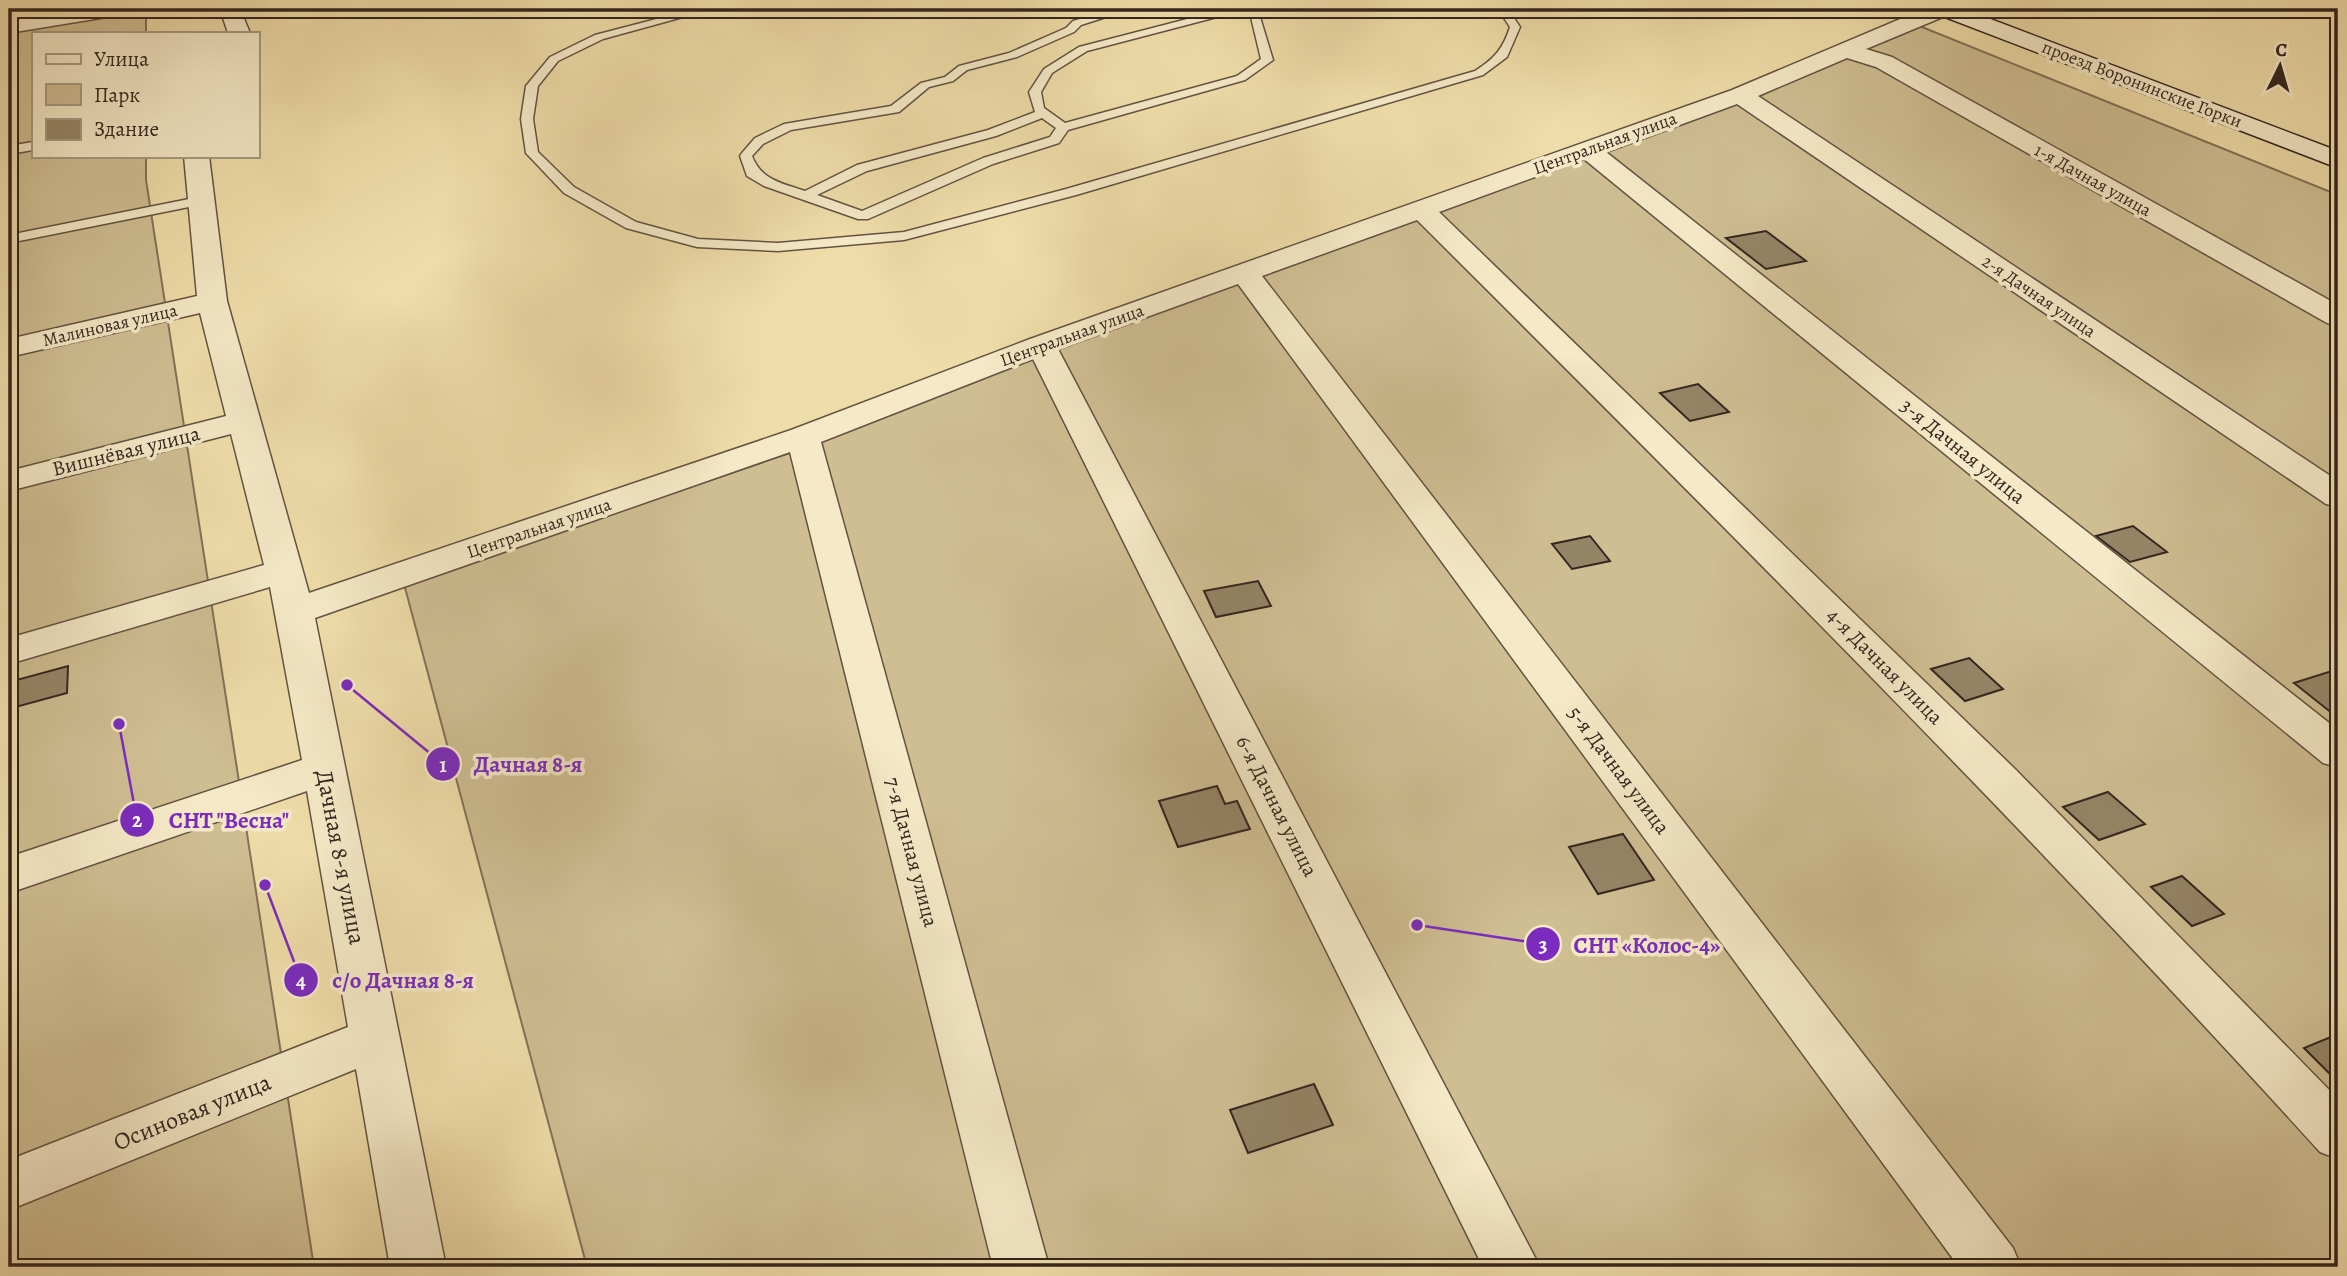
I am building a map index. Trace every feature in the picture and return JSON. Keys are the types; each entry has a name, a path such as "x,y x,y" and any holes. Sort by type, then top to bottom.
{"street":[{"path":"9,27 119,9"},
{"path":"230,9 239,32"},
{"name":"Центральная улица","path":"9,651 290,591 803,437 1041,345 1740,95 1944,9"},
{"name":"проезд Воронинские Горки","path":"1944,9 2338,160"},
{"name":"1-я Дачная улица","path":"1845,50 1884,62 2338,317"},
{"name":"2-я Дачная улица","path":"1740,95 2338,496"},
{"name":"3-я Дачная улица","path":"1588,150 2338,752"},
{"name":"Дачная 8-я улица","path":"196,158 212,301 290,591 418,1267"},
{"name":"4-я Дачная улица","path":"1422,209 1934,714 2214,998 2338,1135"},
{"name":"5-я Дачная улица","path":"1244,272 1993,1267"},
{"name":"Малиновая улица","path":"9,348 212,301"},
{"name":"6-я Дачная улица","path":"1041,345 1512,1267"},
{"name":"Вишнёвая улица","path":"9,481 244,421"},
{"name":"7-я Дачная улица","path":"803,437 1021,1267"},
{"path":"9,875 324,769"},
{"name":"Осиновая улица","path":"9,1185 375,1039"}],"lane":[{"path":"707,9 599,37 554,59 532,86 527,119 532,153 569,190 631,225 697,243 778,247 904,236 1071,192 1479,73 1503,59 1511,42 1515,27 1503,9"},
{"path":"1126,9 1077,23 1070,30 1013,55 963,68 949,79 925,85 895,109 788,127 759,141 746,156 752,173 769,183 863,216 994,159 1055,141 1063,127 1241,78 1267,60 1254,15 1282,9"},
{"path":"1063,127 1038,109 1035,92 1048,71 1083,49 1231,12 1231,9"},
{"path":"806,196 862,167 1005,128 1044,113"},
{"path":"994,159 991,148 1005,128"},
{"path":"9,150 32,146"},
{"path":"9,239 199,201"}],"green space":[{"path":"9,9 146,9 146,32 32,32 32,158 146,158 146,180 314,1267 9,1267"},
{"path":"1917,25 2338,195 2338,1267 587,1267 404,584 790,453 1059,347"}],"building":[{"path":"1766,231 1806,261 1766,269 1726,238"},
{"path":"1698,384 1729,412 1690,421 1660,393"},
{"path":"2133,526 2167,552 2130,562 2096,536"},
{"path":"1590,536 1610,561 1572,569 1552,544"},
{"path":"1258,581 1271,606 1216,617 1204,591"},
{"path":"1969,658 2003,689 1965,701 1931,669"},
{"path":"68,666 67,693 12,708 13,681"},
{"path":"2338,669 2338,718 2294,683"},
{"path":"1217,786 1225,804 1237,801 1250,829 1178,847 1159,801"},
{"path":"2108,792 2145,824 2099,840 2063,807"},
{"path":"1623,834 1654,880 1598,894 1569,847"},
{"path":"2182,876 2224,914 2192,926 2151,887"},
{"path":"2338,1034 2338,1082 2304,1048"},
{"path":"1314,1084 1333,1125 1248,1153 1230,1110"}],"place":[{"name":"Дачная 8-я","path":"347,685"},
{"name":"СНТ \"Весна\"","path":"119,724"},
{"name":"с/о Дачная 8-я","path":"265,885"},
{"name":"СНТ «Колос-4»","path":"1417,925"}]}
